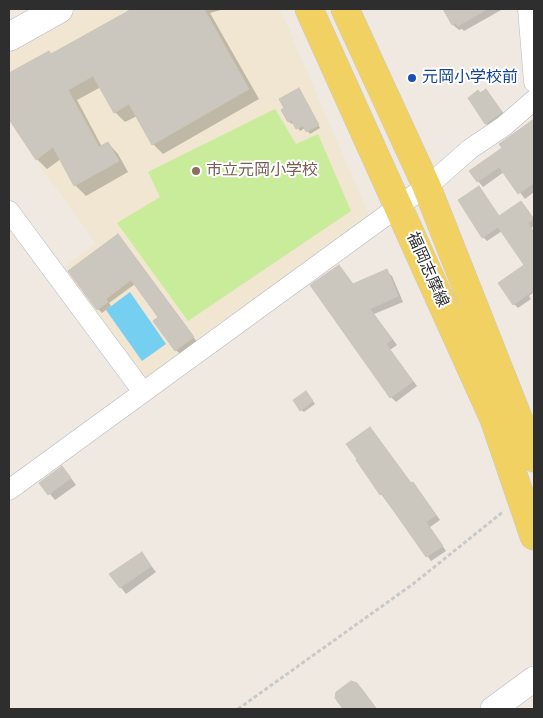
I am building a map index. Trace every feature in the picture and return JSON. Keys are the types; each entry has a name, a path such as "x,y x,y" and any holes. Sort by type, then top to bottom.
{"main road":[{"path":"9,37 59,9"},
{"name":"福岡志摩線","path":"309,9 494,419 534,536"},
{"name":"福岡志摩線","path":"345,9 426,186 534,458"}],"street":[{"path":"528,9 534,82"},
{"path":"9,490 436,179 470,148 504,126 534,100"},
{"path":"9,211 144,392"},
{"path":"493,709 534,679"}],"path":[{"path":"238,709 413,584 521,497"}],"shaded area":[{"name":"市立元岡小学校","path":"81,9 280,9 370,218 141,382 59,270 96,243 9,123 9,48"}],"green space":[{"path":"275,109 296,144 318,134 351,211 188,321 117,223 160,197 148,172"}],"water":[{"path":"130,292 166,344 142,361 106,310"}],"building":[{"path":"132,9 204,9 249,89 152,145 129,104 114,113 93,76 68,90 99,147 108,142 119,161 74,186 53,147 36,160 9,119 9,73 49,51 51,54"},
{"path":"443,9 487,9 458,26 456,23 452,25"},
{"path":"299,88 319,125 306,132 303,126 296,129 291,120 288,122 281,110 284,108 279,99"},
{"path":"486,89 502,112 485,124 468,98 478,90 480,93"},
{"path":"534,119 534,183 518,194 499,167 477,182 469,171 502,148 499,144"},
{"path":"479,186 499,216 521,201 534,219 528,223 534,233 534,290 513,305 498,283 524,265 498,227 482,238 458,200"},
{"path":"118,234 194,337 175,351 153,321 158,317 131,280 106,299 108,302 97,310 68,271"},
{"path":"339,265 353,284 387,269 398,296 370,309 392,339 386,344 412,380 412,382 390,398 310,285"},
{"path":"306,391 313,401 300,411 293,400"},
{"path":"370,427 436,515 426,522 443,546 426,557 382,494 380,495 346,444"},
{"path":"62,466 71,478 48,495 39,483"},
{"path":"142,552 151,566 120,588 109,574"},
{"path":"351,681 357,683 376,709 343,709 335,698 336,692"}],"place":[{"name":"元岡小学校前","path":"412,78"},
{"name":"市立元岡小学校","path":"196,171"}]}
